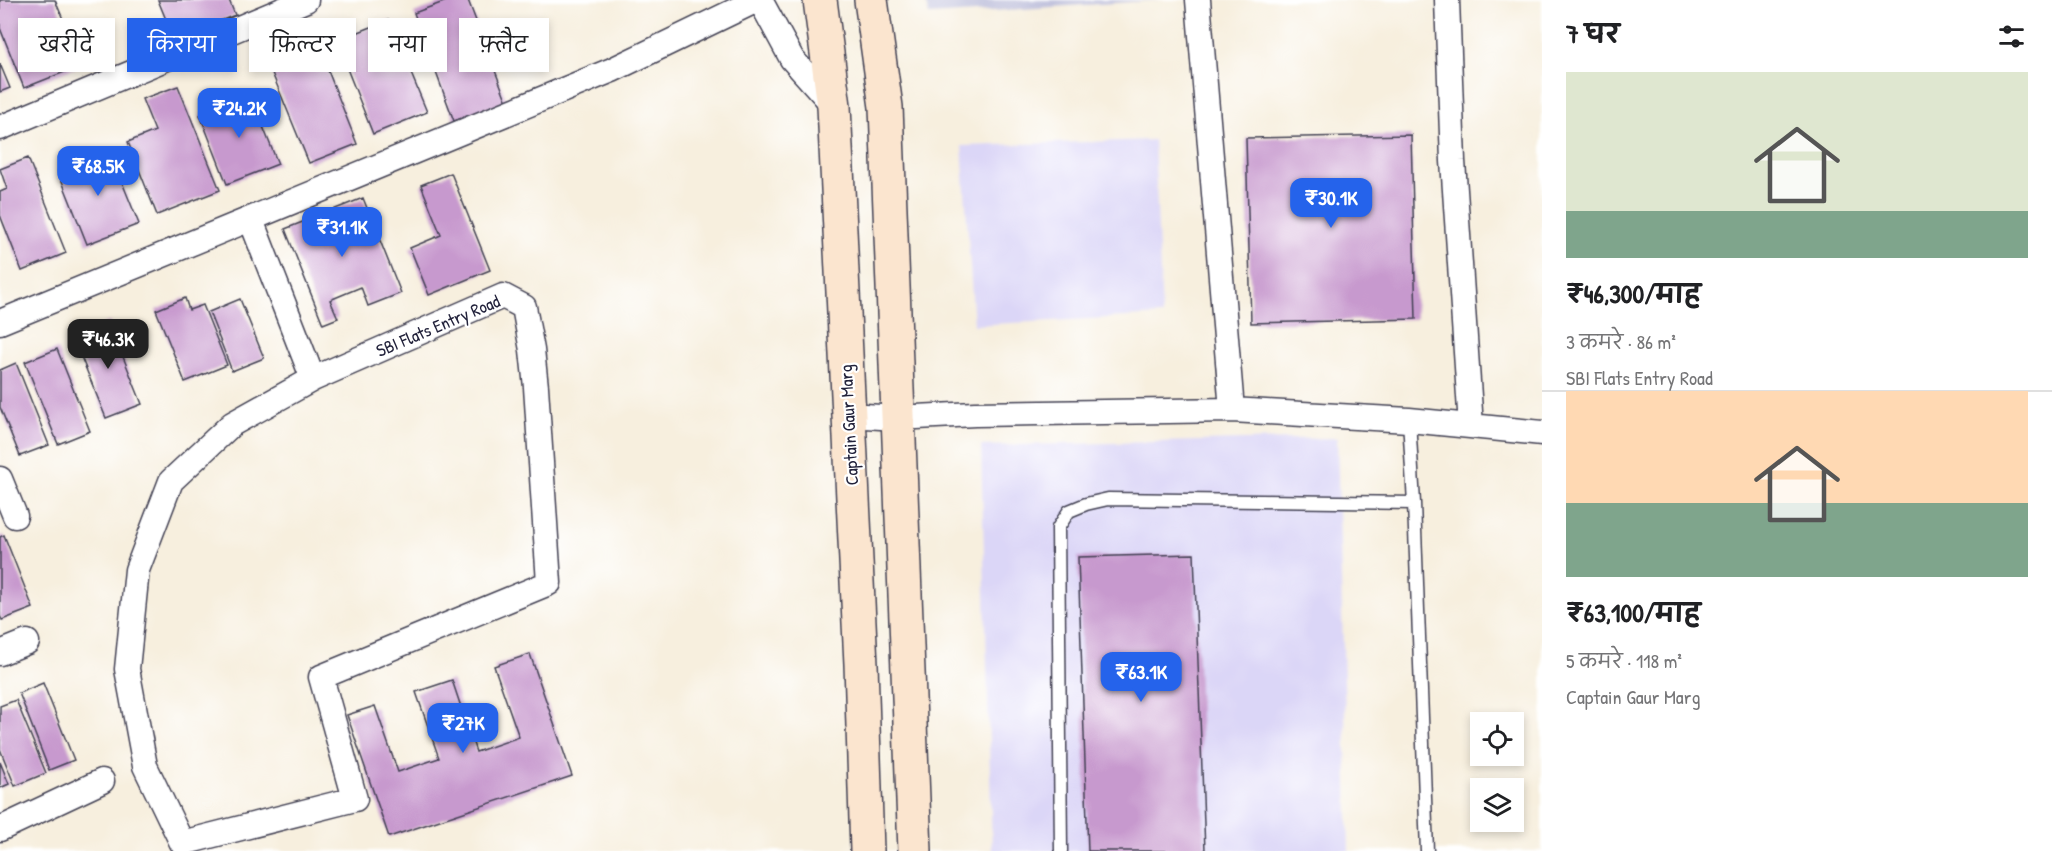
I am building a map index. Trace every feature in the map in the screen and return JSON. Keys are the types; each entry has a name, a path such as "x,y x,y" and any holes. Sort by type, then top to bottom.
{"main road":[{"name":"Captain Gaur Marg","path":"820,0 834,106 861,664 867,851"},
{"path":"871,0 886,107 915,851"}],"street":[{"path":"0,128 306,0"},
{"path":"0,322 632,62 759,0 792,59 834,106"},
{"path":"1198,0 1232,411"},
{"path":"1447,0 1453,162 1471,426"},
{"path":"250,220 313,379"},
{"name":"SBI Flats Entry Road","path":"503,296 524,307 536,387 549,583 321,677 355,799 182,843 145,766 127,669 137,570 171,481 232,424 313,379 503,296"},
{"path":"849,415 897,418 975,414 1232,411 1409,420 1542,433"},
{"path":"0,479 15,516"},
{"path":"0,653 27,642"},
{"path":"0,829 102,781"}],"lane":[{"path":"1409,420 1427,851"},
{"path":"1061,851 1058,528 1069,511 1108,499 1414,503"}],"shaded area":[{"path":"925,0 1161,0 929,15"},
{"path":"1154,140 1162,315 974,325 962,146"},
{"path":"1337,438 1349,851 992,851 981,446"}],"building":[{"path":"0,0 55,0 62,18 18,18 18,72 64,72 24,88 0,28"},
{"path":"158,0 229,0 235,15 227,18 165,18"},
{"path":"449,0 468,0 475,18 459,18 459,72 496,72 507,102 454,121 436,72 447,72 447,18 416,18 414,13"},
{"path":"368,28 368,72 410,72 427,112 373,134 348,72 356,72 356,33"},
{"path":"0,64 10,88 0,92"},
{"path":"329,72 357,144 309,163 272,73"},
{"path":"178,86 220,190 157,215 128,142 155,131 142,99"},
{"path":"250,94 278,164 227,184 200,115"},
{"path":"1411,135 1416,319 1251,323 1246,138"},
{"path":"109,150 139,224 87,244 58,171"},
{"path":"28,158 66,253 22,271 0,215 0,192 7,189 0,169"},
{"path":"451,173 490,270 429,295 410,248 441,235 421,185"},
{"path":"363,198 401,293 368,306 361,287 330,300 338,318 323,324 285,229"},
{"path":"185,298 189,310 203,305 227,365 185,382 156,310"},
{"path":"240,299 264,358 232,371 209,312"},
{"path":"109,322 142,404 106,418 73,337"},
{"path":"57,349 90,431 58,444 25,362"},
{"path":"16,363 49,445 20,456 0,407 0,370"},
{"path":"4,535 33,608 2,620 0,616 0,537"},
{"path":"1194,554 1205,851 1088,851 1078,557"},
{"path":"530,654 572,776 389,837 347,715 375,706 398,772 439,758 416,692 452,680 476,752 519,737 494,666"},
{"path":"43,683 74,760 49,770 19,693"},
{"path":"16,700 46,773 15,786 0,749 0,706"},
{"path":"0,762 9,784 0,788"}]}
